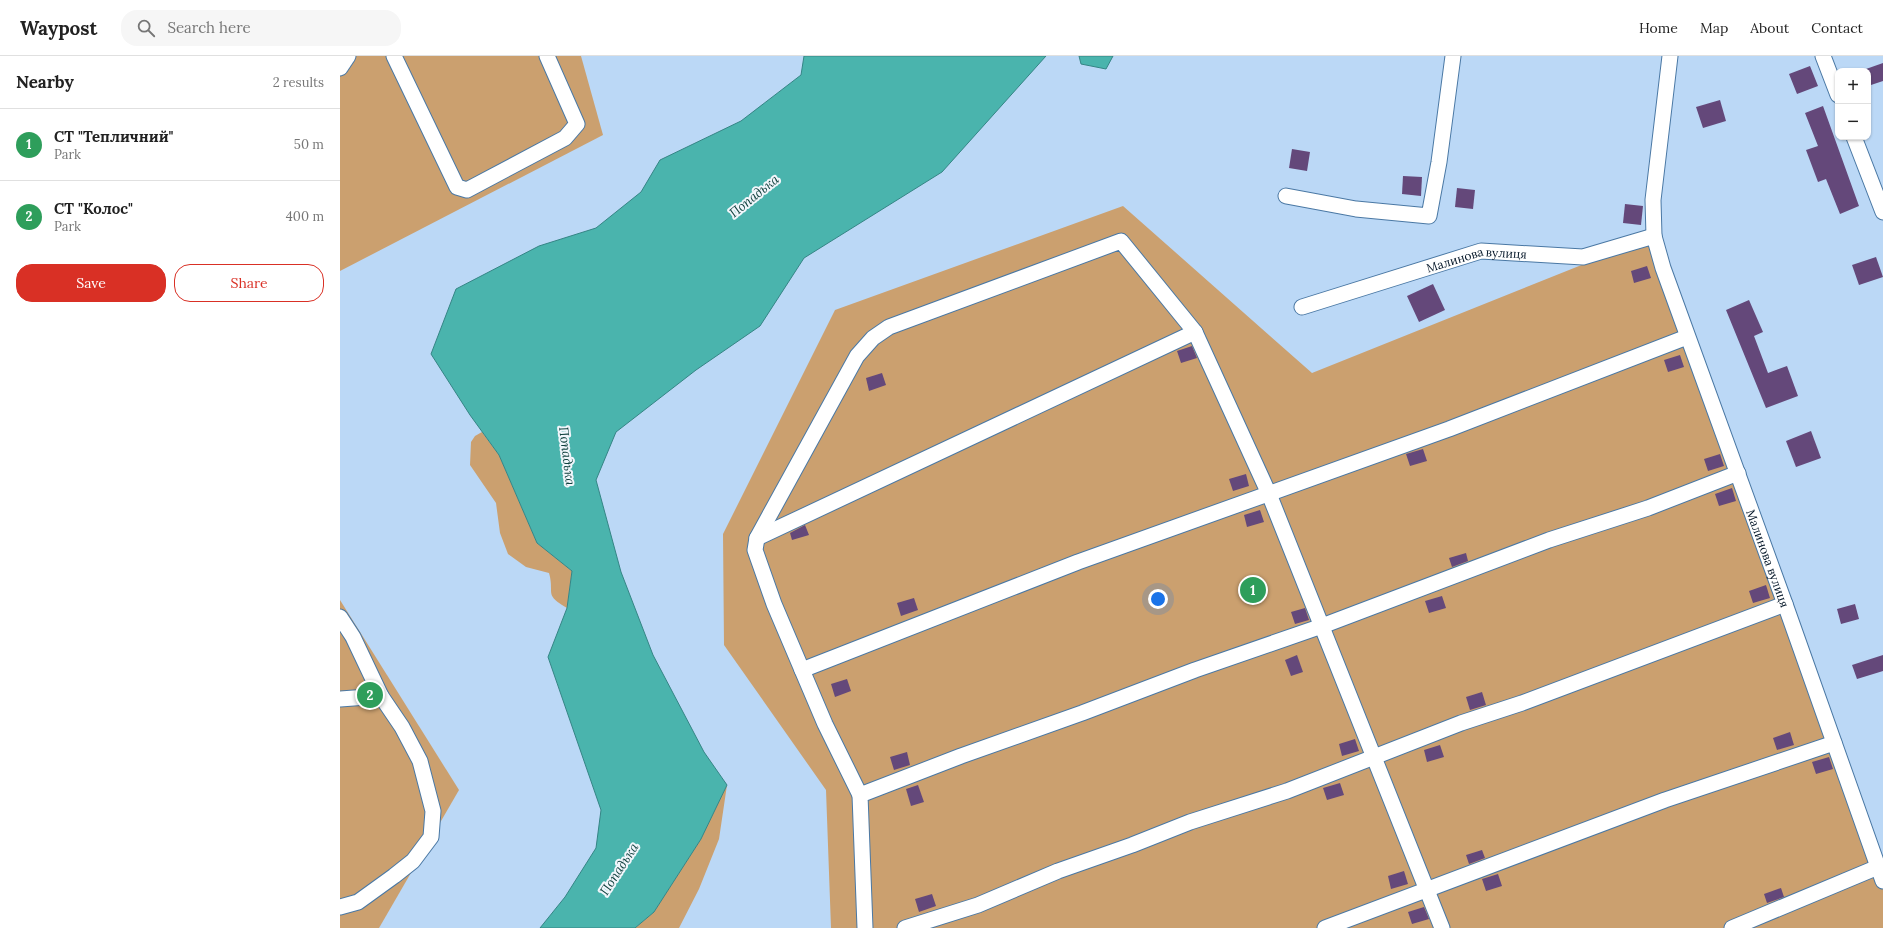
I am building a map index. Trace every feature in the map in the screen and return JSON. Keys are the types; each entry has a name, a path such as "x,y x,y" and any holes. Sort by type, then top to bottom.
{"street":[{"path":"340,68 348,56"},
{"path":"394,56 456,186 467,190 565,138 577,124 547,56"},
{"path":"1286,196 1356,209 1429,216 1439,162 1453,56"},
{"name":"Малинова вулиця","path":"1670,56 1653,200 1654,236 1663,268 1687,337 1738,473 1880,874"},
{"path":"1823,56 1835,87"},
{"path":"1855,140 1883,212"},
{"name":"Малинова вулиця","path":"1302,307 1481,251 1584,257 1654,236"},
{"path":"865,928 860,795 825,724 758,563 755,550 757,538 857,356 873,338 889,327 1121,241 1195,332 1269,494 1442,928"},
{"path":"757,538 1195,332"},
{"path":"802,670 1078,562 1450,429 1687,337"},
{"path":"860,795 961,756 1082,713 1195,670 1322,626 1549,540 1648,508 1738,473"},
{"path":"905,928 978,905 1058,871 1132,845 1190,822 1287,791 1461,723 1522,703 1785,604"},
{"path":"340,617 353,637 381,696 402,727 420,761 433,811 431,837 413,861 358,902 340,908"},
{"path":"340,699 381,696"},
{"path":"1325,928 1665,800 1834,743"},
{"path":"1732,928 1880,874"}],"shaded area":[{"path":"340,56 581,56 603,135 340,271"},
{"path":"1123,206 1312,373 1654,236 1883,869 1883,928 831,928 826,790 724,645 723,534 835,310"},
{"path":"482,432 499,455 537,543 572,571 567,608 555,600 552,596 549,573 526,567 508,554 500,533 496,503 470,465 471,442 475,436"},
{"path":"340,600 459,790 379,928 340,928"},
{"path":"727,785 719,839 699,889 679,928 635,928 654,912 701,839"}],"water":[{"name":"Попадька","path":"804,56 1046,56 942,172 804,258 760,326 696,370 616,432 596,480 621,572 653,655 704,752 727,785 701,839 654,912 635,928 540,928 565,897 596,848 601,810 548,657 567,608 572,571 537,543 499,455 470,415 431,354 456,289 539,246 596,228 641,192 660,160 741,121 801,75"},
{"path":"1079,56 1113,56 1106,69 1081,64"}],"building":[{"path":"1883,63 1883,81 1871,85 1871,68 1869,68"},
{"path":"1810,66 1818,86 1797,94 1789,74"},
{"path":"1720,100 1726,121 1703,128 1696,107"},
{"path":"1823,106 1859,206 1840,214 1826,179 1818,182 1806,150 1818,146 1805,113"},
{"path":"1292,149 1310,152 1307,171 1289,168"},
{"path":"1403,176 1422,177 1421,196 1402,194"},
{"path":"1457,188 1475,190 1473,209 1455,207"},
{"path":"1625,204 1643,206 1641,225 1623,223"},
{"path":"1876,257 1883,277 1859,285 1852,265"},
{"path":"1647,266 1651,278 1634,283 1631,271"},
{"path":"1433,284 1445,310 1419,322 1407,296"},
{"path":"1749,300 1763,332 1754,336 1768,373 1787,366 1798,396 1766,408 1726,310"},
{"path":"1192,346 1197,358 1181,363 1177,351"},
{"path":"1680,355 1684,367 1668,372 1664,360"},
{"path":"882,373 886,385 869,391 866,378"},
{"path":"1811,431 1821,458 1796,467 1786,441"},
{"path":"1423,449 1427,461 1410,466 1406,454"},
{"path":"1720,454 1724,466 1708,471 1704,459"},
{"path":"1246,474 1249,486 1233,491 1229,479"},
{"path":"1732,488 1736,501 1719,506 1715,494"},
{"path":"1260,510 1264,522 1247,527 1244,515"},
{"path":"805,525 809,535 792,540 790,533"},
{"path":"1466,553 1468,561 1452,567 1449,558"},
{"path":"1766,585 1770,598 1753,603 1749,591"},
{"path":"1442,596 1446,608 1429,613 1425,601"},
{"path":"914,598 918,610 901,616 897,603"},
{"path":"1855,604 1859,619 1841,624 1837,609"},
{"path":"1305,608 1309,620 1295,624 1291,612"},
{"path":"1297,655 1303,672 1291,676 1285,660"},
{"path":"1883,655 1883,671 1857,679 1852,665"},
{"path":"847,679 851,691 835,697 831,684"},
{"path":"1482,692 1486,705 1470,710 1466,697"},
{"path":"1790,732 1794,745 1777,750 1773,738"},
{"path":"1355,739 1359,751 1342,756 1339,744"},
{"path":"1440,745 1444,757 1427,762 1424,750"},
{"path":"907,752 910,765 894,770 890,757"},
{"path":"1829,757 1833,769 1816,774 1812,762"},
{"path":"1340,783 1344,795 1327,800 1323,788"},
{"path":"918,785 924,802 911,806 906,789"},
{"path":"1482,850 1485,858 1469,864 1466,855"},
{"path":"1404,871 1408,884 1391,889 1388,876"},
{"path":"1498,874 1502,886 1486,891 1482,879"},
{"path":"1781,888 1784,897 1767,903 1764,894"},
{"path":"932,894 936,906 919,912 915,899"},
{"path":"1424,907 1429,919 1412,924 1408,912"}],"place":[{"name":"СТ \"Тепличний\"","path":"1253,590"},
{"name":"СТ \"Колос\"","path":"370,695"}]}
